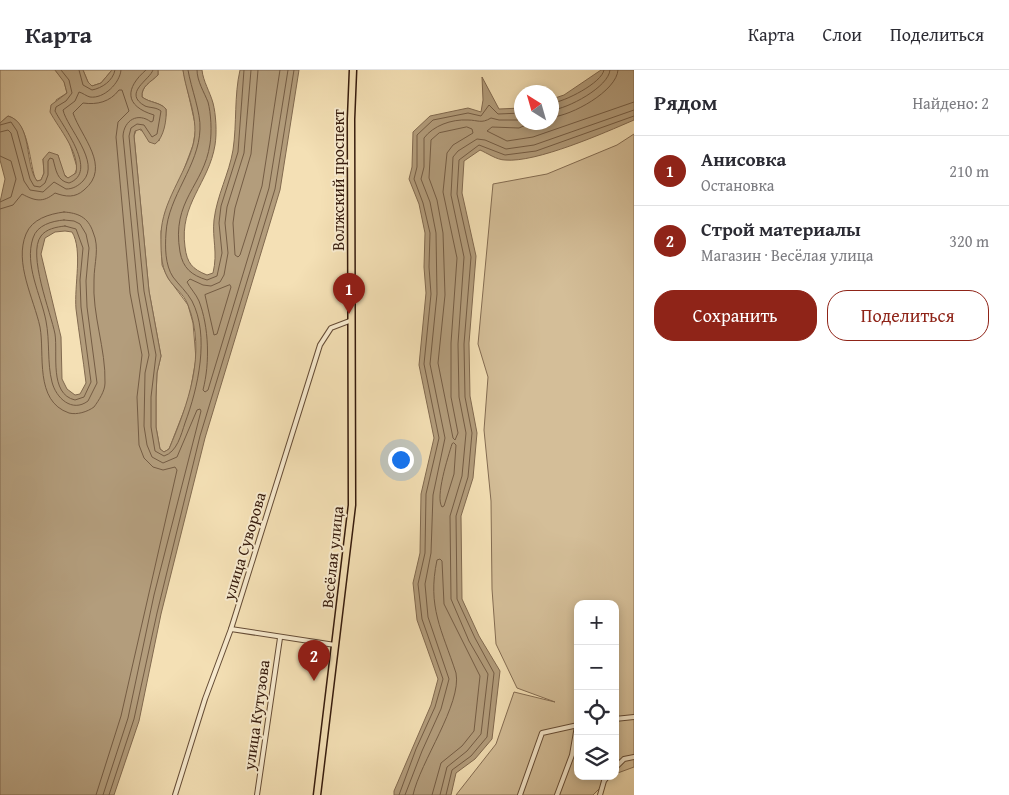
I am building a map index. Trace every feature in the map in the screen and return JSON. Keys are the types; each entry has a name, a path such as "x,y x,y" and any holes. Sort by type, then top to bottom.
{"main road":[{"name":"Волжский проспект","path":"352,320 351,119 354,70"},
{"name":"Весёлая улица","path":"316,795 352,505 352,320"}],"street":[{"name":"улица Суворова","path":"175,795 205,699 232,629 320,345 331,328 352,320"},
{"path":"232,629 280,638 335,645"},
{"name":"улица Кутузова","path":"257,795 280,638"},
{"path":"619,719 634,717"},
{"path":"520,795 542,733 574,727"},
{"path":"556,795 572,756 576,735"},
{"path":"619,764 624,759 634,758"},
{"path":"600,795 605,780"}],"shaded area":[{"path":"0,70 55,70 64,81 67,93 56,100 77,167 72,176 68,178 62,172 58,155 43,159 44,173 41,180 37,181 27,142 20,126 8,116 0,123"},
{"path":"83,70 112,70 101,83 92,86 88,82"},
{"path":"158,70 183,70 196,128 193,145 161,231 162,265 168,278 188,305 193,323 196,359 189,398 169,449 164,452 160,449 156,427 157,373 161,356 149,291 134,136 137,128 159,141 166,109 142,97 143,90 158,75"},
{"path":"634,134 634,767 619,773 619,600 574,600 574,780 608,780 593,795 456,795 496,744 514,692 555,702 517,688 496,644 492,589 491,501 484,430 488,377 478,344 493,184 547,174 617,145"}],"water":[{"path":"55,70 83,70 88,82 92,86 101,83 112,70 158,70 158,75 143,90 142,97 166,109 163,133 155,144 149,142 141,129 135,131 134,136 149,291 161,356 157,373 156,427 160,449 164,452 169,449 183,414 193,378 196,341 188,305 165,273 161,251 162,222 165,211 189,156 195,136 194,117 183,70 202,70 215,113 216,140 212,159 190,206 184,232 187,257 191,265 207,275 213,273 215,259 214,220 233,150 240,70 299,70 280,190 205,438 161,614 139,721 114,795 0,795 0,202 5,179 0,160 0,123 8,116 16,120 21,127 25,135 30,165 37,181 41,180 44,173 43,159 49,152 58,155 65,176 68,178 76,173 75,157 72,149 50,112 51,105 67,93 64,82","holes":["55,232 72,232 78,258 76,309 86,383 80,394 75,395 67,389 62,379 61,337 41,254 45,238"]},
{"path":"601,70 634,70 634,120 570,146 534,157 502,160 480,150 464,161 462,193 476,256 469,343 470,396 477,433 473,478 461,516 462,599 479,636 500,671 492,739 475,759 456,773 451,795 394,795 394,791 431,705 438,679 417,620 413,583 420,553 421,494 434,438 419,365 426,293 424,267 425,233 419,204 409,179 412,167 413,132 430,116 468,108 481,112 483,100 482,77 499,109 514,108 514,130 559,130 559,97"}],"place":[{"name":"Анисовка","path":"349,314"},
{"name":"Строй материалы","path":"314,681"}]}
